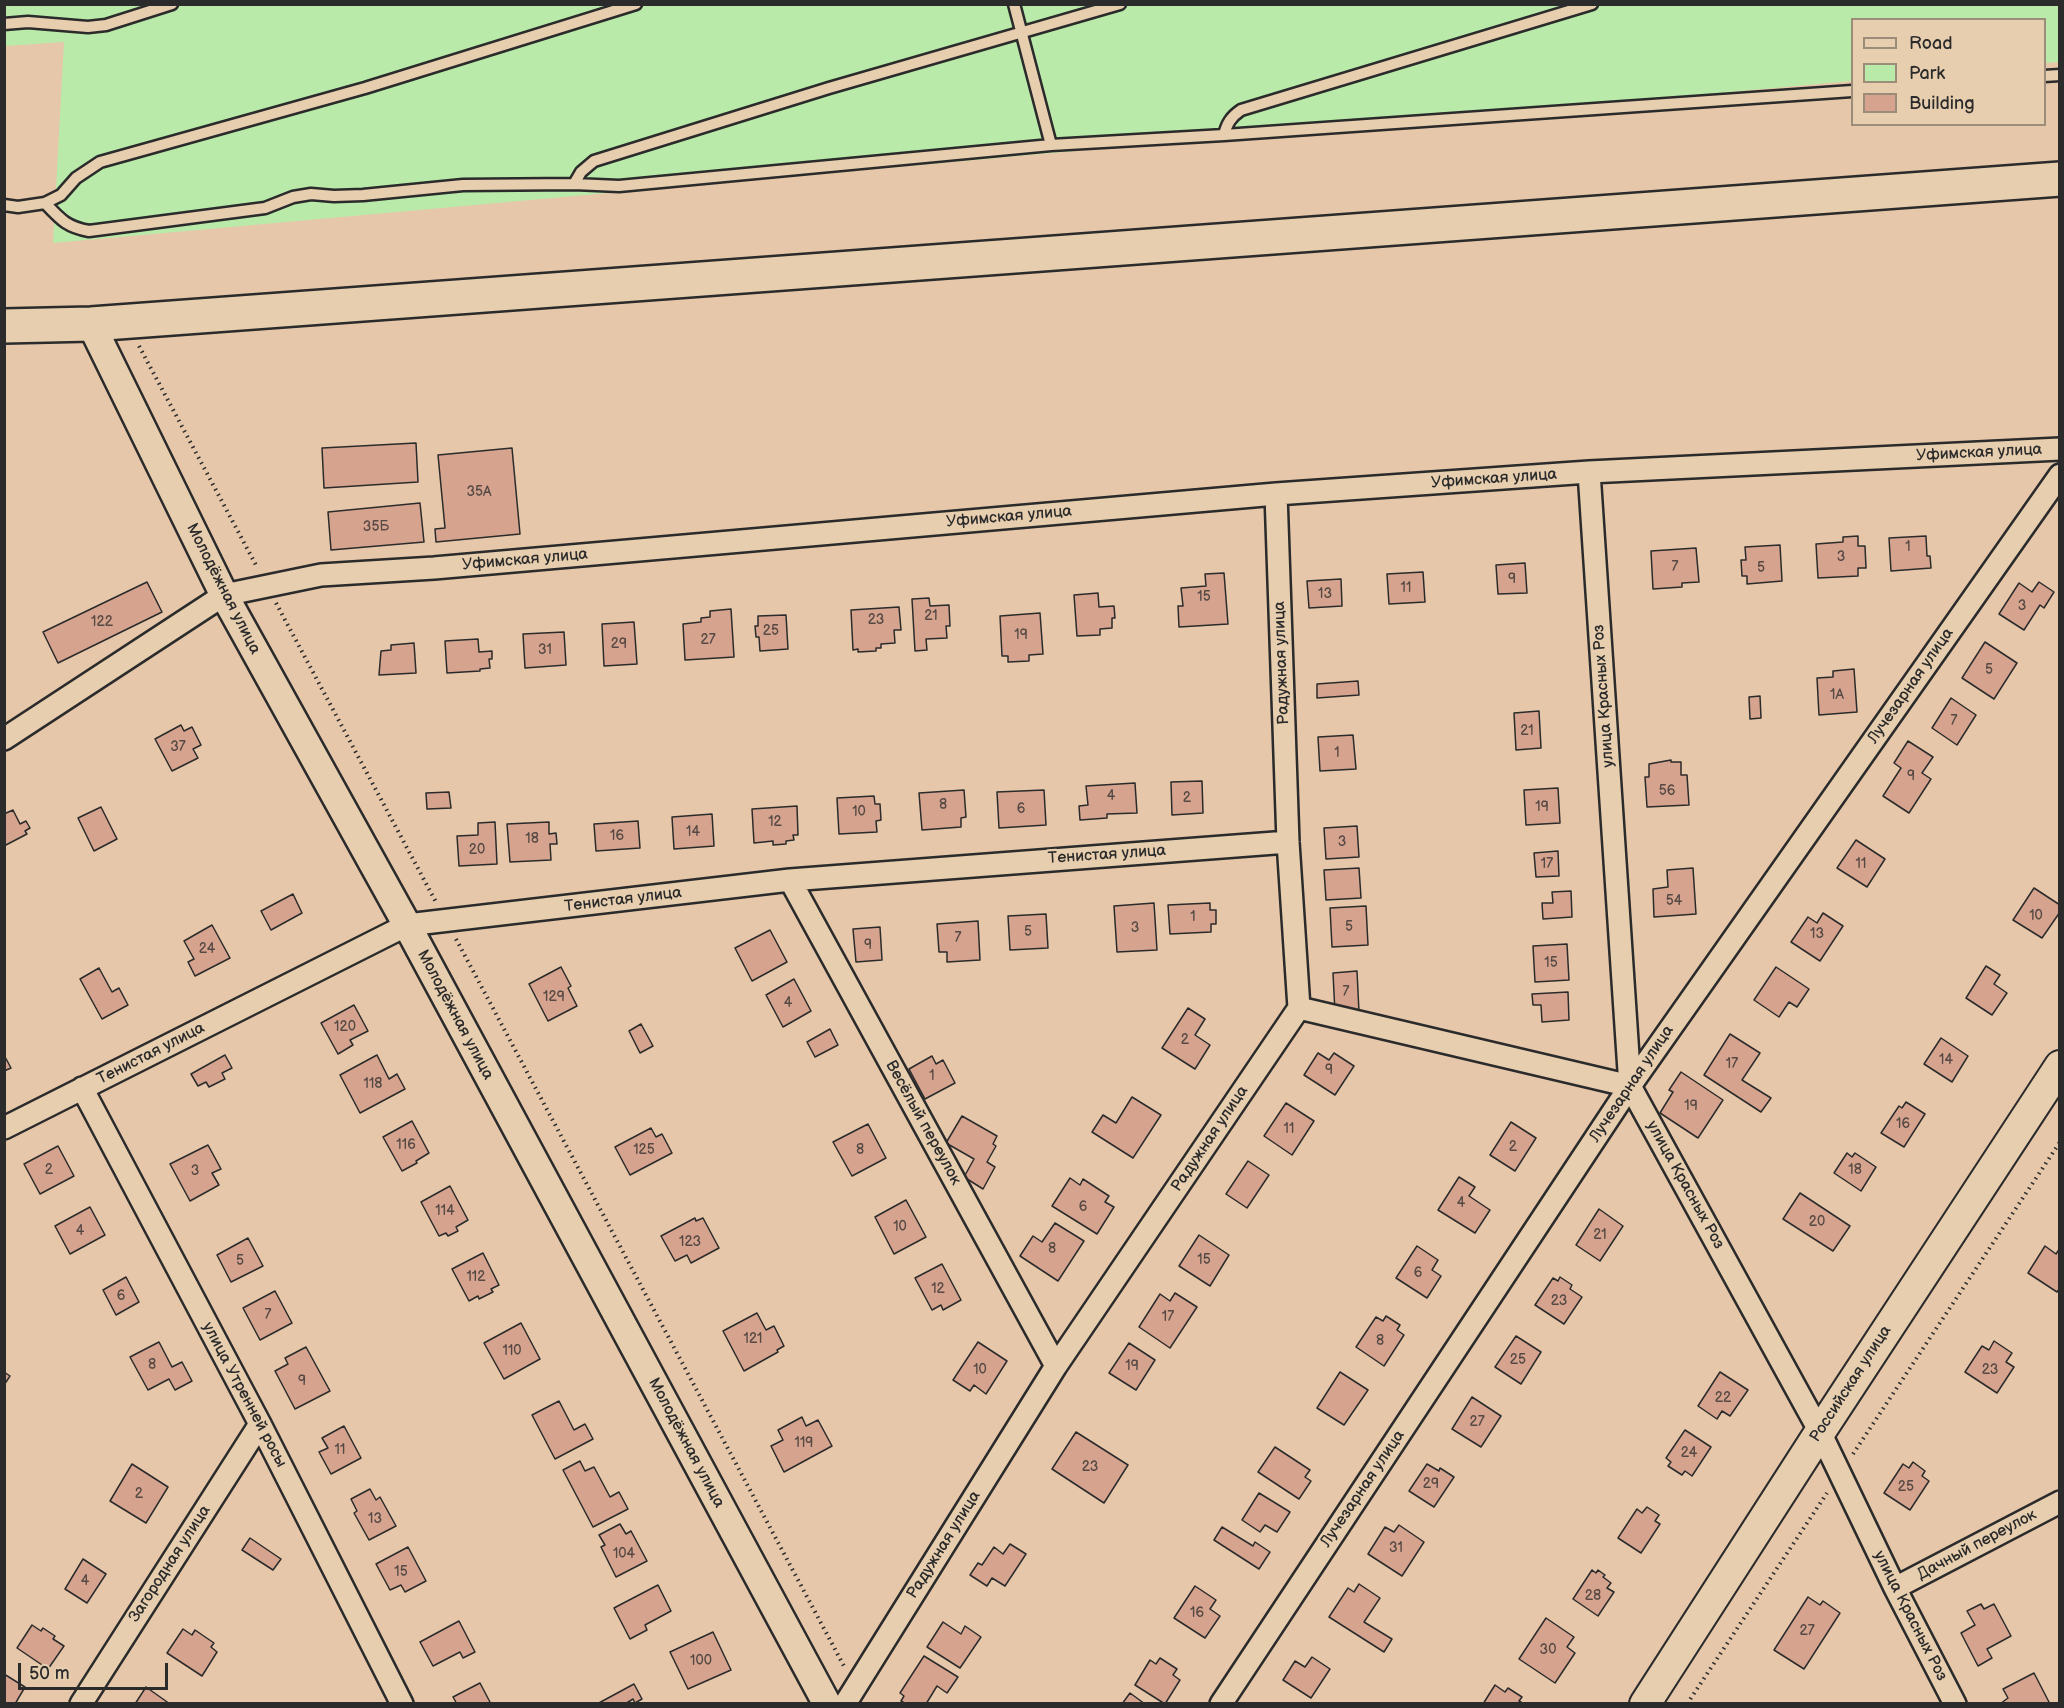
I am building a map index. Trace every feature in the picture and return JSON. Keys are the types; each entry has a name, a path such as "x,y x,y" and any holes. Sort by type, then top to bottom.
{"main road":[{"path":"4,326 91,324 2060,179"},
{"name":"Российская улица","path":"1645,1704 2060,1066"}],"street":[{"name":"Молодёжная улица","path":"91,324 224,595 407,925 827,1704"},
{"name":"Уфимская улица","path":"4,739 224,595 321,575 446,567 1276,494 1589,472 2060,449"},
{"name":"улица Красных Роз","path":"1589,472 1630,1086 1820,1432 1895,1588 1955,1704"},
{"name":"Лучезарная улица","path":"1221,1704 1630,1086 2060,475"},
{"name":"Радужная улица","path":"850,1695 1056,1366 1299,1008 1288,842 1276,494"},
{"name":"Тенистая улица","path":"4,1128 407,925 790,880 1288,842"},
{"name":"Весёлый переулок","path":"790,880 1056,1366"},
{"path":"1299,1008 1630,1086"},
{"name":"улица Утренней росы","path":"82,1088 260,1424 402,1704"},
{"name":"Загородная улица","path":"81,1704 260,1424"},
{"name":"Дачный переулок","path":"1895,1588 2060,1502"}],"lane":[{"path":"4,24 28,22 88,27 106,25 172,4"},
{"path":"4,205 18,207 45,203 61,195 76,178 100,162 353,91 636,4"},
{"path":"1014,4 1051,145"},
{"path":"574,183 581,172 594,161 829,88 1120,4"},
{"path":"1224,135 1226,125 1241,110 1592,4"},
{"path":"45,203 63,222 75,229 89,231 266,208 293,197 310,194 353,196 463,185 574,183 619,186 1051,145 1851,91"}],"path":[{"path":"126,321 446,921 850,1695"},
{"path":"1687,1704 2060,1142"}],"green space":[{"path":"5,4 2060,5 2059,62 2046,63 2046,18 1851,18 1851,81 53,243 64,42 5,46"}],"building":[{"path":"416,443 418,482 324,488 322,448"},
{"path":"512,448 520,534 436,542 435,529 445,528 438,455"},
{"path":"420,503 424,542 331,550 328,512"},
{"path":"1858,536 1858,546 1865,546 1866,568 1858,568 1858,576 1818,578 1816,544 1843,542 1843,537"},
{"path":"1926,536 1927,556 1930,556 1931,568 1891,571 1889,538"},
{"path":"1780,545 1782,581 1747,584 1747,576 1742,576 1741,560 1746,560 1745,547"},
{"path":"1696,548 1699,582 1682,583 1682,587 1653,589 1651,551"},
{"path":"1525,563 1527,593 1498,594 1496,565"},
{"path":"1423,572 1425,602 1389,604 1387,574"},
{"path":"1224,573 1228,624 1179,627 1178,606 1183,606 1181,588 1206,586 1205,574"},
{"path":"1341,579 1342,606 1309,608 1307,581"},
{"path":"147,582 162,612 58,663 43,632"},
{"path":"2039,582 2054,592 2044,608 2040,605 2024,630 1999,614 2019,583 2032,592"},
{"path":"1098,593 1099,607 1114,606 1115,618 1112,618 1112,628 1100,629 1100,635 1077,636 1074,595"},
{"path":"929,598 930,606 949,605 950,626 946,626 947,638 926,639 927,650 915,651 912,599"},
{"path":"899,607 901,630 894,630 895,643 881,644 881,648 876,648 876,651 853,650 851,610"},
{"path":"731,609 734,657 685,660 683,624 701,622 701,618 710,617 710,611"},
{"path":"1040,613 1043,654 1029,655 1029,661 1008,662 1008,656 1002,656 1000,616"},
{"path":"786,615 788,649 760,651 755,626 758,626 758,616"},
{"path":"634,622 637,664 604,666 602,624"},
{"path":"564,632 566,665 525,668 523,634"},
{"path":"478,639 479,652 492,651 492,659 489,659 490,668 480,669 480,671 447,673 445,641"},
{"path":"1985,642 2017,663 1994,699 1962,678"},
{"path":"414,643 416,673 379,675 381,651 391,650 391,645"},
{"path":"1854,669 1857,712 1819,715 1817,678 1833,677 1833,671"},
{"path":"1358,681 1359,695 1317,698 1317,684"},
{"path":"1760,696 1761,718 1750,719 1749,697"},
{"path":"1951,698 1976,715 1957,745 1932,728"},
{"path":"1539,711 1541,748 1516,750 1514,713"},
{"path":"181,725 184,731 192,727 201,745 193,749 198,758 172,771 155,739"},
{"path":"1353,735 1356,769 1320,771 1318,737"},
{"path":"1908,741 1933,757 1922,773 1931,779 1909,813 1883,796 1901,768 1894,763"},
{"path":"1671,760 1671,762 1681,762 1681,775 1687,775 1689,805 1647,807 1645,777 1649,777 1649,764"},
{"path":"1202,781 1203,813 1172,815 1171,782"},
{"path":"1135,783 1137,813 1107,814 1107,818 1080,820 1079,806 1088,805 1086,786"},
{"path":"1558,788 1560,823 1526,825 1524,790"},
{"path":"964,790 966,817 961,818 961,827 922,830 919,793"},
{"path":"1044,790 1046,825 999,828 997,792"},
{"path":"449,792 451,808 427,809 426,793"},
{"path":"874,796 875,804 880,804 881,820 876,821 877,832 839,834 837,798"},
{"path":"797,806 798,835 793,835 794,840 786,841 786,844 773,845 773,841 754,843 752,809"},
{"path":"101,807 117,839 94,851 78,818"},
{"path":"13,810 20,824 26,821 30,828 25,831 27,834 4,846 4,814"},
{"path":"712,814 714,846 674,849 672,817"},
{"path":"638,821 640,848 596,851 594,824"},
{"path":"495,822 497,864 459,866 457,836 478,835 478,823"},
{"path":"549,822 549,834 556,833 557,844 550,844 551,860 510,862 507,824"},
{"path":"1357,826 1359,857 1326,859 1324,828"},
{"path":"1856,840 1885,859 1867,887 1837,868"},
{"path":"1558,851 1559,876 1536,877 1534,853"},
{"path":"1359,868 1361,898 1326,900 1324,870"},
{"path":"1693,868 1696,914 1654,917 1653,889 1668,887 1667,870"},
{"path":"2034,888 2060,905 2060,912 2042,938 2013,920"},
{"path":"1571,891 1572,917 1543,919 1542,903 1553,903 1552,892"},
{"path":"293,894 302,913 271,930 261,911"},
{"path":"1154,903 1157,950 1117,952 1114,906"},
{"path":"1210,903 1210,910 1216,910 1216,924 1211,924 1211,932 1170,934 1168,905"},
{"path":"1366,906 1368,945 1332,947 1330,908"},
{"path":"1823,913 1843,926 1820,961 1791,942 1808,917 1817,923"},
{"path":"1046,914 1048,948 1010,950 1008,916"},
{"path":"978,921 980,960 947,962 947,952 939,952 937,924"},
{"path":"212,925 230,958 195,976 188,962 194,959 184,941"},
{"path":"880,927 882,960 856,962 853,929"},
{"path":"770,930 787,962 752,981 735,948"},
{"path":"1567,944 1569,980 1535,982 1533,946"},
{"path":"1986,966 2000,975 1994,984 2007,993 1992,1015 1966,998"},
{"path":"561,967 571,986 568,988 577,1006 548,1021 529,984"},
{"path":"1776,967 1809,989 1797,1007 1789,1002 1779,1017 1754,1000"},
{"path":"99,968 112,992 119,988 128,1005 102,1019 80,979"},
{"path":"1357,971 1359,1012 1335,1013 1333,973"},
{"path":"794,979 811,1011 783,1027 766,995"},
{"path":"1568,992 1569,1020 1542,1022 1541,1005 1533,1005 1532,994"},
{"path":"354,1005 368,1031 350,1040 353,1045 338,1054 321,1023"},
{"path":"1188,1008 1205,1019 1195,1035 1210,1045 1195,1069 1162,1048"},
{"path":"641,1024 653,1046 640,1053 629,1031"},
{"path":"830,1029 838,1045 815,1057 807,1042"},
{"path":"1730,1034 1760,1053 1742,1080 1771,1098 1761,1112 1704,1075"},
{"path":"1941,1038 1968,1056 1952,1082 1924,1064"},
{"path":"1318,1053 1329,1060 1334,1053 1354,1066 1335,1095 1304,1075"},
{"path":"4,1055 11,1068 4,1071"},
{"path":"225,1055 232,1068 222,1073 225,1079 209,1087 206,1082 198,1086 191,1074"},
{"path":"377,1055 389,1079 397,1074 405,1089 360,1113 340,1075"},
{"path":"932,1056 936,1064 943,1060 955,1083 925,1099 909,1069"},
{"path":"1681,1072 1723,1100 1698,1138 1660,1113 1673,1092 1669,1090"},
{"path":"1132,1097 1161,1115 1133,1158 1092,1132 1103,1115 1116,1123"},
{"path":"1906,1102 1925,1114 1904,1147 1881,1133 1899,1106 1902,1108"},
{"path":"1286,1103 1314,1121 1292,1155 1264,1136"},
{"path":"962,1116 997,1136 993,1144 996,1146 987,1162 995,1167 983,1189 964,1177 974,1159 946,1143"},
{"path":"412,1121 429,1153 402,1171 383,1137"},
{"path":"1511,1122 1536,1138 1515,1171 1490,1155"},
{"path":"868,1124 886,1158 852,1176 833,1142"},
{"path":"651,1128 656,1137 662,1134 672,1153 630,1175 615,1147"},
{"path":"208,1145 221,1169 212,1173 219,1185 190,1201 170,1164"},
{"path":"58,1146 74,1176 40,1194 24,1164"},
{"path":"1847,1153 1852,1157 1855,1153 1876,1167 1861,1191 1834,1173"},
{"path":"1248,1161 1269,1175 1247,1208 1226,1194"},
{"path":"1459,1177 1475,1187 1469,1196 1490,1210 1475,1233 1438,1210"},
{"path":"1070,1178 1080,1185 1083,1179 1109,1196 1105,1202 1114,1207 1097,1234 1052,1206"},
{"path":"450,1186 468,1220 456,1227 458,1231 448,1236 446,1233 439,1236 421,1202"},
{"path":"1800,1193 1850,1226 1833,1251 1783,1219"},
{"path":"906,1200 926,1237 894,1254 875,1217"},
{"path":"90,1207 105,1235 70,1254 55,1226"},
{"path":"1599,1209 1623,1226 1600,1261 1576,1245"},
{"path":"695,1218 696,1221 703,1218 719,1248 691,1263 687,1255 675,1261 661,1236"},
{"path":"1055,1223 1084,1241 1058,1281 1020,1256 1033,1236 1042,1242"},
{"path":"1199,1235 1229,1255 1210,1286 1179,1266"},
{"path":"248,1238 263,1266 231,1282 217,1255"},
{"path":"1417,1246 1438,1260 1432,1270 1441,1276 1427,1298 1396,1278"},
{"path":"2045,1246 2056,1254 2060,1248 2060,1288 2057,1292 2028,1273"},
{"path":"483,1253 499,1285 491,1289 493,1292 469,1301 452,1269"},
{"path":"942,1264 961,1300 943,1310 941,1305 932,1310 915,1278"},
{"path":"126,1277 139,1302 116,1315 103,1290"},
{"path":"1560,1277 1572,1285 1570,1289 1582,1297 1564,1324 1535,1305 1553,1278 1558,1281"},
{"path":"275,1291 292,1323 260,1340 243,1308"},
{"path":"1175,1293 1197,1307 1170,1348 1139,1327 1160,1294 1170,1301"},
{"path":"757,1313 766,1330 774,1326 784,1346 777,1350 778,1352 744,1371 723,1331"},
{"path":"1386,1316 1400,1325 1397,1330 1404,1335 1384,1366 1356,1347 1376,1317 1383,1321"},
{"path":"521,1323 540,1359 504,1379 484,1343"},
{"path":"1516,1336 1541,1352 1521,1384 1495,1367"},
{"path":"1994,1341 2012,1353 2006,1362 2014,1367 1997,1393 1965,1372 1982,1346 1989,1350"},
{"path":"159,1342 172,1367 182,1362 192,1381 175,1390 169,1379 148,1390 130,1357"},
{"path":"978,1342 1007,1361 986,1394 974,1385 970,1391 953,1380"},
{"path":"1129,1343 1155,1360 1136,1390 1109,1373"},
{"path":"306,1347 330,1391 295,1409 275,1371 288,1364 285,1358"},
{"path":"4,1372 10,1376 4,1385"},
{"path":"1340,1372 1368,1390 1344,1425 1317,1408"},
{"path":"1720,1372 1748,1390 1730,1416 1722,1411 1717,1419 1698,1406"},
{"path":"1472,1397 1501,1416 1481,1447 1452,1429"},
{"path":"559,1401 574,1430 585,1424 593,1439 555,1459 532,1415"},
{"path":"802,1417 806,1426 818,1420 832,1446 784,1472 771,1446 783,1440 778,1430"},
{"path":"344,1426 361,1458 331,1474 319,1452 328,1448 322,1438"},
{"path":"1685,1430 1711,1447 1692,1476 1685,1471 1682,1475 1668,1466 1671,1462 1666,1458"},
{"path":"1076,1432 1128,1465 1104,1503 1052,1469"},
{"path":"1275,1447 1310,1470 1305,1477 1311,1481 1299,1499 1258,1472"},
{"path":"580,1461 585,1471 594,1467 610,1497 619,1492 628,1509 593,1527 563,1470"},
{"path":"1913,1462 1925,1471 1922,1476 1929,1481 1910,1510 1884,1493 1903,1464 1909,1468"},
{"path":"132,1464 168,1487 146,1523 110,1501"},
{"path":"1427,1464 1439,1471 1440,1468 1454,1477 1434,1507 1409,1491"},
{"path":"370,1489 376,1500 380,1497 396,1526 369,1540 354,1513 357,1511 351,1499"},
{"path":"1259,1493 1290,1512 1277,1532 1265,1525 1260,1532 1242,1520"},
{"path":"1647,1507 1659,1515 1655,1521 1660,1524 1641,1553 1618,1538 1637,1509 1642,1513"},
{"path":"620,1524 626,1534 631,1531 647,1561 616,1577 601,1547 605,1545 599,1535"},
{"path":"1399,1525 1424,1542 1402,1576 1368,1554 1385,1527 1394,1532"},
{"path":"1222,1527 1253,1546 1255,1542 1270,1552 1259,1569 1214,1540"},
{"path":"250,1538 281,1559 273,1570 242,1550"},
{"path":"1010,1544 1026,1554 1005,1586 992,1578 987,1586 970,1575 978,1563 982,1565 994,1547 1003,1554"},
{"path":"408,1547 426,1581 405,1592 401,1585 390,1590 376,1564"},
{"path":"83,1559 106,1574 87,1603 65,1589"},
{"path":"1592,1570 1596,1573 1598,1570 1605,1575 1603,1577 1611,1583 1607,1588 1614,1592 1598,1616 1573,1599"},
{"path":"1359,1584 1380,1598 1364,1622 1392,1639 1384,1652 1329,1617 1348,1588 1354,1592"},
{"path":"658,1585 671,1611 645,1625 647,1630 630,1639 614,1608"},
{"path":"1195,1586 1216,1600 1210,1609 1220,1616 1205,1638 1174,1618"},
{"path":"1808,1597 1820,1605 1823,1601 1840,1613 1804,1669 1774,1650"},
{"path":"1981,1604 1984,1609 1994,1604 2011,1636 1987,1649 1992,1658 1978,1666 1961,1633 1975,1625 1967,1611"},
{"path":"1546,1618 1574,1637 1567,1647 1575,1653 1555,1683 1519,1659"},
{"path":"459,1621 475,1652 463,1658 460,1652 433,1666 420,1642"},
{"path":"943,1622 961,1634 965,1626 981,1637 960,1668 927,1647"},
{"path":"32,1625 41,1631 43,1628 55,1636 53,1639 64,1646 48,1669 17,1648"},
{"path":"183,1629 192,1635 195,1630 214,1643 211,1647 217,1652 202,1676 167,1653"},
{"path":"713,1632 731,1670 688,1689 670,1652"},
{"path":"924,1656 958,1677 947,1693 937,1686 926,1704 906,1704 901,1701 904,1696 900,1693"},
{"path":"1312,1657 1330,1669 1311,1698 1283,1680 1295,1661 1305,1667"},
{"path":"1160,1658 1177,1669 1173,1675 1180,1680 1165,1704 1135,1685 1150,1660 1156,1664"},
{"path":"2034,1673 2050,1704 2000,1704 2008,1698 2003,1689"},
{"path":"4,1674 25,1687 15,1704 8,1704 4,1701"},
{"path":"480,1683 491,1704 457,1704 453,1697"},
{"path":"634,1684 642,1699 635,1703 633,1699 625,1704 597,1704"},
{"path":"1495,1685 1505,1692 1508,1688 1522,1697 1519,1701 1524,1704 1483,1704"},
{"path":"146,1687 170,1704 135,1704"},
{"path":"1130,1693 1145,1704 1122,1704"}]}
